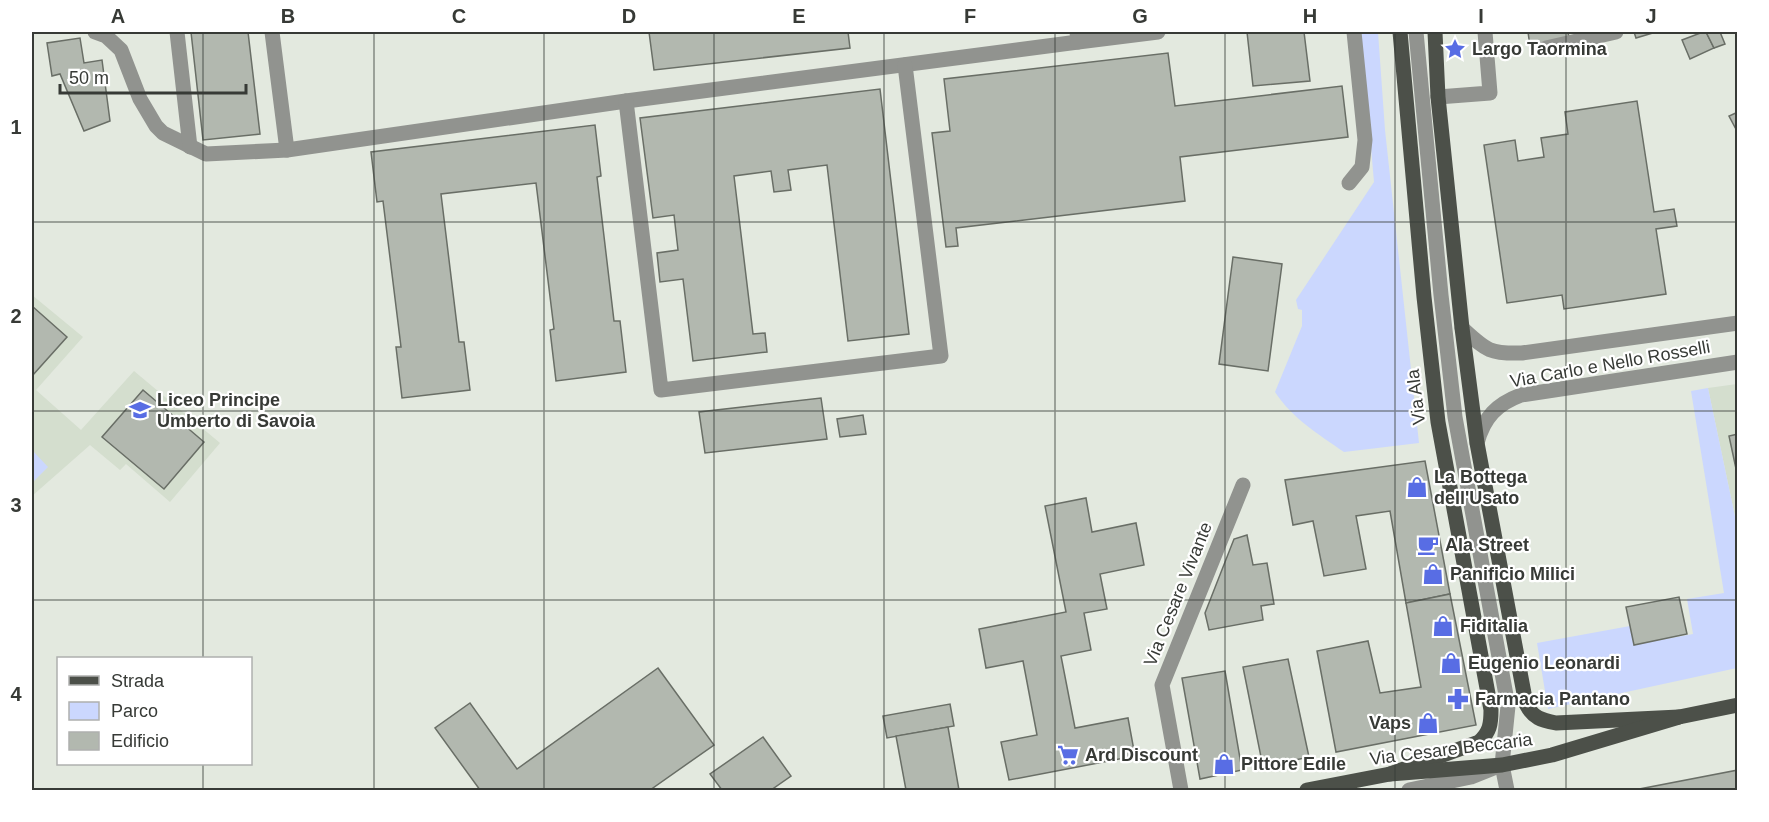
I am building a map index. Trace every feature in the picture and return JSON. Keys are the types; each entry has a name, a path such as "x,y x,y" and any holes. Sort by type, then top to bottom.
{"main road":[{"name":"Via Ala","path":"1390,774 1479,742 1491,725 1491,710 1438,422 1401,61 1400,32"},
{"path":"1435,32 1438,97 1462,328 1477,443 1526,704 1531,714 1541,721 1556,723 1679,717"},
{"name":"Via Cesare Beccaria","path":"1307,790 1390,774 1502,765 1552,755 1679,717 1737,705"}],"street":[{"path":"95,32 106,36 121,50 140,99 156,126 163,133 206,154 287,150 626,101 905,65 1077,37 1158,32"},
{"path":"177,32 190,147"},
{"path":"272,32 287,150"},
{"path":"1349,183 1362,167 1365,140 1354,32"},
{"path":"1416,32 1437,260 1455,417 1508,706 1502,765 1507,790"},
{"path":"1438,97 1490,93 1485,32"},
{"path":"1546,48 1616,32"},
{"path":"626,101 661,390 941,356 905,65"},
{"name":"Via Carlo e Nello Rosselli","path":"1462,328 1481,345 1499,354 1522,353 1737,323"},
{"name":"Via Carlo e Nello Rosselli","path":"1477,443 1481,429 1497,407 1521,395 1737,362"},
{"name":"Via Cesare Vivante","path":"1181,790 1162,684 1243,485"},
{"path":"1409,790 1471,777 1502,765"}],"shaded area":[{"name":"Liceo Principe Umberto di Savoia","path":"32,295 83,337 36,390 81,430 134,371 220,443 170,502 126,464 120,470 90,445 32,496"},
{"path":"1737,384 1737,526 1708,388"}],"green space":[{"path":"1361,32 1378,32 1385,130 1419,443 1344,452 1297,418 1275,392 1302,326 1302,310 1298,309 1296,300 1374,182"},
{"path":"1708,388 1737,526 1737,668 1548,709 1537,643 1630,626 1634,645 1693,634 1687,599 1724,593 1691,391"},
{"path":"32,450 48,467 32,483"}],"building":[{"path":"191,32 248,32 260,134 203,140"},
{"path":"649,32 848,32 850,48 654,70"},
{"path":"1247,32 1304,32 1310,81 1253,86"},
{"path":"1528,32 1568,32 1569,38 1530,46"},
{"path":"1634,32 1656,32 1636,38"},
{"path":"1706,32 1714,48 1690,59 1682,40"},
{"path":"1706,32 1720,32 1725,44 1714,48"},
{"path":"80,38 84,63 102,60 110,121 84,131 60,74 52,76 47,43"},
{"path":"1168,53 1175,106 1342,86 1348,137 1180,157 1185,201 956,228 958,246 946,247 932,133 950,131 944,79"},
{"path":"880,89 909,334 848,341 827,165 788,170 791,190 774,192 771,171 734,176 753,334 765,333 767,352 693,361 683,279 660,282 657,253 678,250 674,215 653,218 640,118"},
{"path":"1637,101 1654,212 1674,209 1677,226 1656,229 1666,294 1564,309 1562,295 1507,303 1484,145 1515,140 1518,161 1544,157 1541,138 1568,134 1565,112"},
{"path":"1738,112 1738,133 1729,116"},
{"path":"595,125 601,176 597,177 614,321 620,321 626,372 556,381 550,330 554,329 536,183 441,194 459,342 464,342 470,390 402,398 396,347 401,347 383,201 377,202 371,152"},
{"path":"1233,257 1282,264 1268,371 1219,364"},
{"path":"32,306 67,337 32,376"},
{"path":"143,390 204,442 164,489 102,437"},
{"path":"821,398 827,439 705,453 699,412"},
{"path":"863,415 866,434 840,437 837,419"},
{"path":"1738,434 1738,478 1729,436"},
{"path":"1425,461 1450,594 1406,603 1390,511 1356,516 1366,569 1324,576 1313,521 1293,525 1285,480"},
{"path":"1086,498 1092,532 1136,523 1144,565 1100,574 1107,609 1084,613 1091,650 1061,656 1075,728 1128,718 1135,756 1009,780 1001,742 1037,735 1023,661 986,668 979,629 1066,612 1045,506"},
{"path":"1247,535 1253,565 1267,563 1274,604 1261,606 1263,620 1209,630 1205,613 1234,539"},
{"path":"1450,594 1476,725 1336,752 1317,651 1368,641 1380,693 1421,687 1406,603"},
{"path":"1679,597 1687,634 1634,645 1626,607"},
{"path":"1288,659 1309,757 1263,767 1243,667"},
{"path":"658,668 714,745 650,790 480,790 435,728 470,703 517,769"},
{"path":"1225,671 1242,770 1200,779 1182,678"},
{"path":"950,704 954,726 887,738 883,716"},
{"path":"948,727 959,790 906,790 896,736"},
{"path":"763,737 791,776 771,790 722,790 710,774"},
{"path":"1738,770 1738,790 1634,790"}],"place":[{"name":"Largo Taormina","path":"1455,49"},
{"name":"Liceo Principe Umberto di Savoia","path":"140,410"},
{"name":"La Bottega dell'Usato","path":"1417,487"},
{"name":"Ala Street","path":"1428,545"},
{"name":"Panificio Milici","path":"1433,574"},
{"name":"Fiditalia","path":"1443,626"},
{"name":"Eugenio Leonardi","path":"1451,663"},
{"name":"Farmacia Pantano","path":"1458,699"},
{"name":"Vaps","path":"1428,723"},
{"name":"Ard Discount","path":"1068,755"},
{"name":"Pittore Edile","path":"1224,764"}]}
